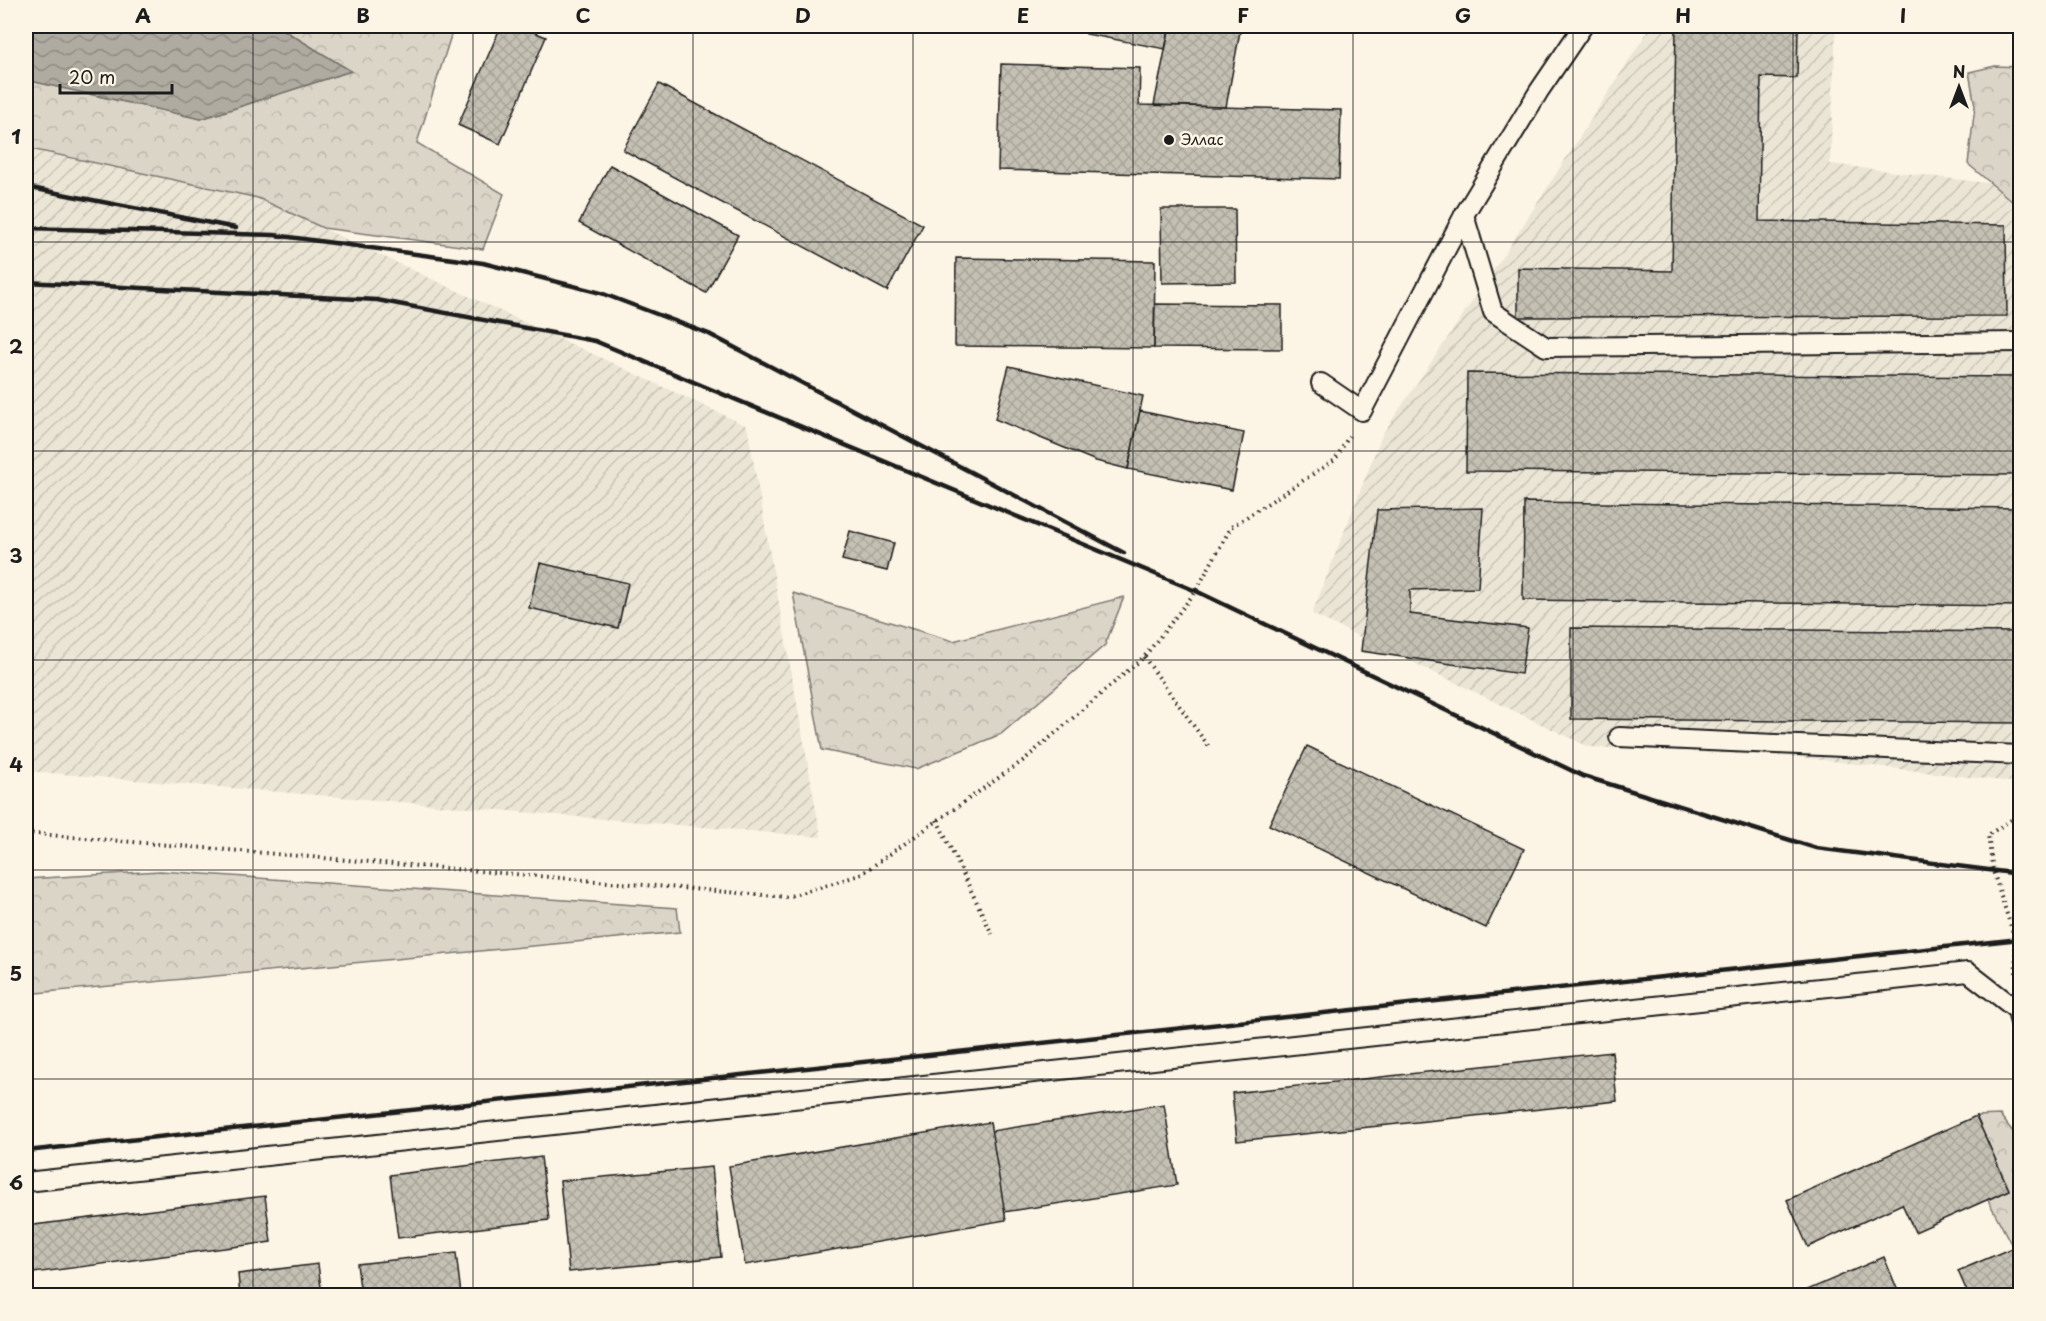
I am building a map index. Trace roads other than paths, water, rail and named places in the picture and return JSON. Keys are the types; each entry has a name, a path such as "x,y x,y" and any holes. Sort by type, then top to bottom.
{"lane":[{"path":"1321,383 1362,411 1464,215 1539,91 1583,26"},
{"path":"1464,215 1493,312 1546,347 2020,342"},
{"path":"1618,737 2020,755"},
{"path":"26,1182 1968,972 2019,1016"}],"water":[{"path":"26,26 277,26 351,71 201,119 26,80"}],"railway":[{"path":"26,187 236,228"},
{"path":"26,228 274,235 483,263 601,293 709,334 1124,553"},
{"path":"26,282 377,300 595,341 1196,591 1583,776 1816,848 2020,874"},
{"path":"26,1151 2020,939"}],"place":[{"name":"Эллас","path":"1169,140"}]}
